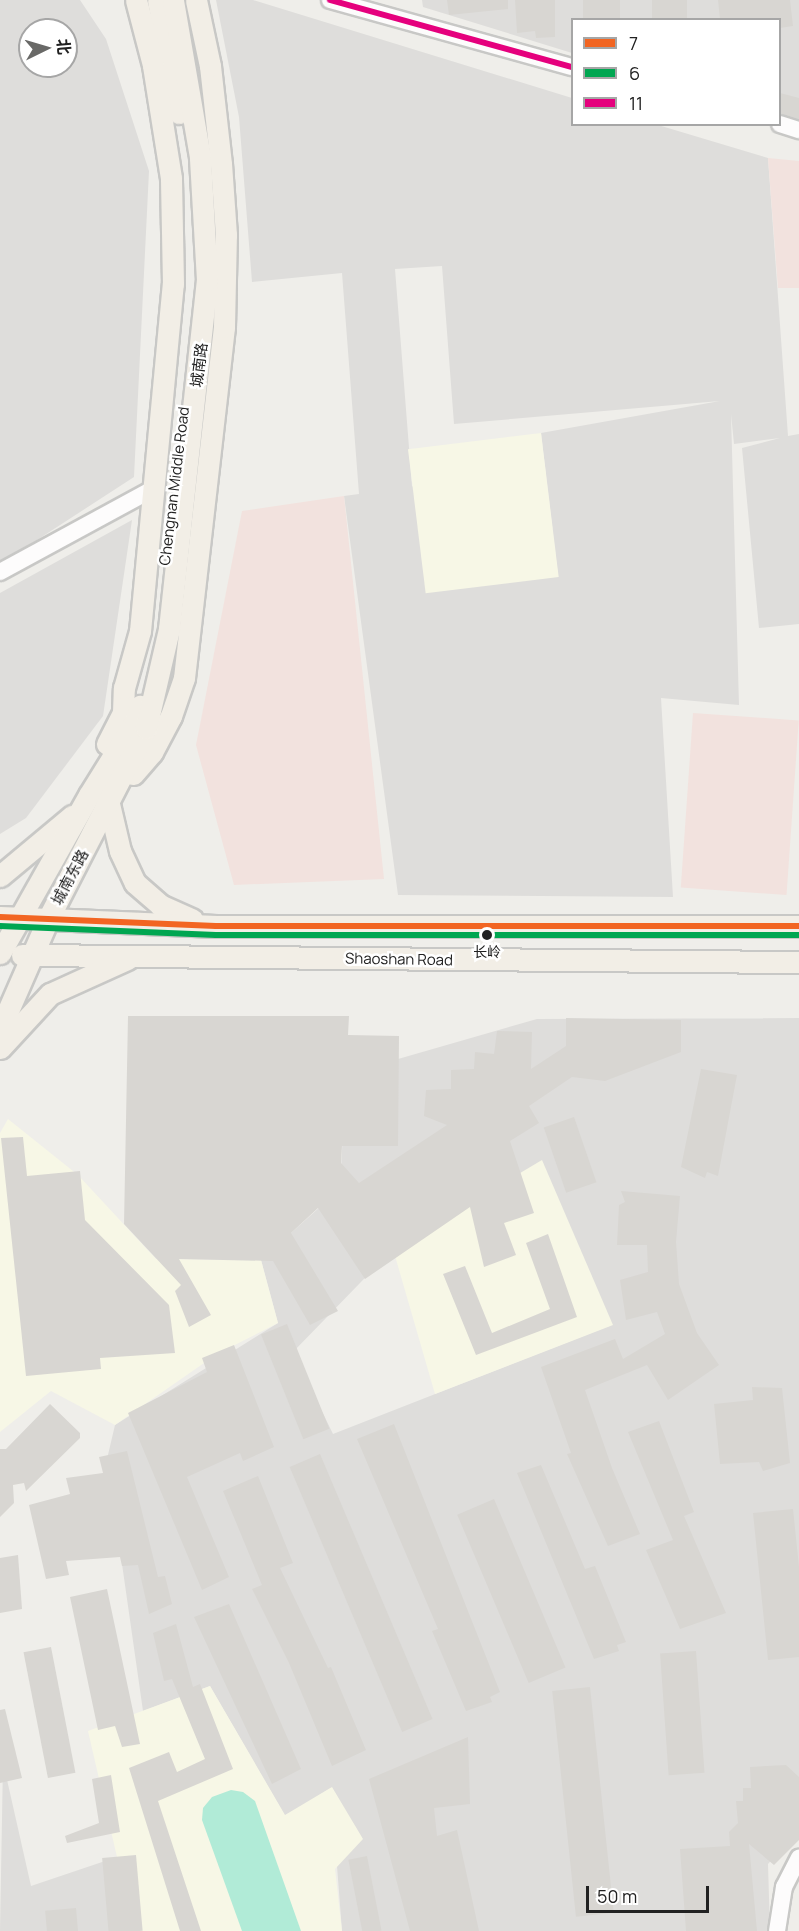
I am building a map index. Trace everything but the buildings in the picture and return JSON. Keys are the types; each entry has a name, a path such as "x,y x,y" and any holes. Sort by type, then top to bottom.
{"main road":[{"path":"0,876 84,802 106,745 123,712 124,687 135,659 173,284 171,178 153,65 136,0"},
{"name":"Chengnan Middle Road","path":"141,724 154,651 183,411 192,291 188,160 158,0"},
{"name":"城南路","path":"141,724 156,697 176,584 207,280 200,157 173,0"},
{"path":"196,0 210,66 226,235 224,327 214,436 184,678 171,716 152,752 111,801 120,851 135,883 176,914 216,926"},
{"name":"城南东路","path":"0,1029 48,919 111,801 141,724"},
{"name":"城南东路","path":"0,954 9,917 84,802 141,724"},
{"path":"9,917 216,926 799,926"},
{"name":"Shaoshan Road","path":"0,954 799,962"},
{"path":"0,1048 50,994 133,956"}],"street":[{"path":"330,0 571,66"},
{"path":"781,124 799,130"},
{"path":"0,572 151,490"},
{"path":"777,1931 784,1887 799,1858"}],"shaded area":[{"path":"0,0 80,0 106,39 149,171 134,477 0,564"},
{"path":"216,0 253,0 571,98 571,126 661,126 768,158 788,436 799,434 799,624 759,628 742,448 780,438 734,444 731,414 739,705 661,698 673,897 398,895 344,496 359,494 342,273 252,282 239,117","holes":["442,266 454,424 720,401 541,433 558,576 412,486 395,269"]},
{"path":"422,0 799,0 799,123 781,117 781,18 571,18 571,53 423,7"},
{"path":"768,158 799,161 799,288 778,288"},
{"path":"541,433 559,577 426,593 408,449"},
{"path":"344,496 384,879 234,885 196,745 242,511"},
{"path":"132,520 103,716 26,818 0,834 0,593"},
{"path":"693,713 799,720 787,895 681,888"},
{"path":"799,1018 799,1830 768,1864 770,1931 342,1931 331,1788 285,1816 210,1686 143,1711 107,1459 115,1425 278,1323 261,1260 340,1189 346,1074 537,1019","holes":["393,1249 609,1326 333,1434 293,1352"]},
{"path":"8,1119 78,1175 156,1259 261,1260 278,1323 217,1354 115,1425 51,1391 0,1432 0,1133"},
{"path":"542,1160 613,1325 435,1394 393,1249"},
{"path":"210,1686 285,1815 332,1787 363,1839 335,1869 342,1931 134,1931 88,1731"},
{"path":"3,1762 31,1886 117,1857 131,1931 0,1931"}],"green space":[{"path":"231,1790 243,1792 255,1801 301,1931 242,1931 202,1820 203,1808 212,1797"}],"transit line":[{"name":"11","path":"330,0 571,67"},
{"name":"7","path":"0,917 216,926 799,926"},
{"name":"6","path":"0,926 216,935 799,935"}],"place":[{"name":"长岭","path":"487,935"}]}
